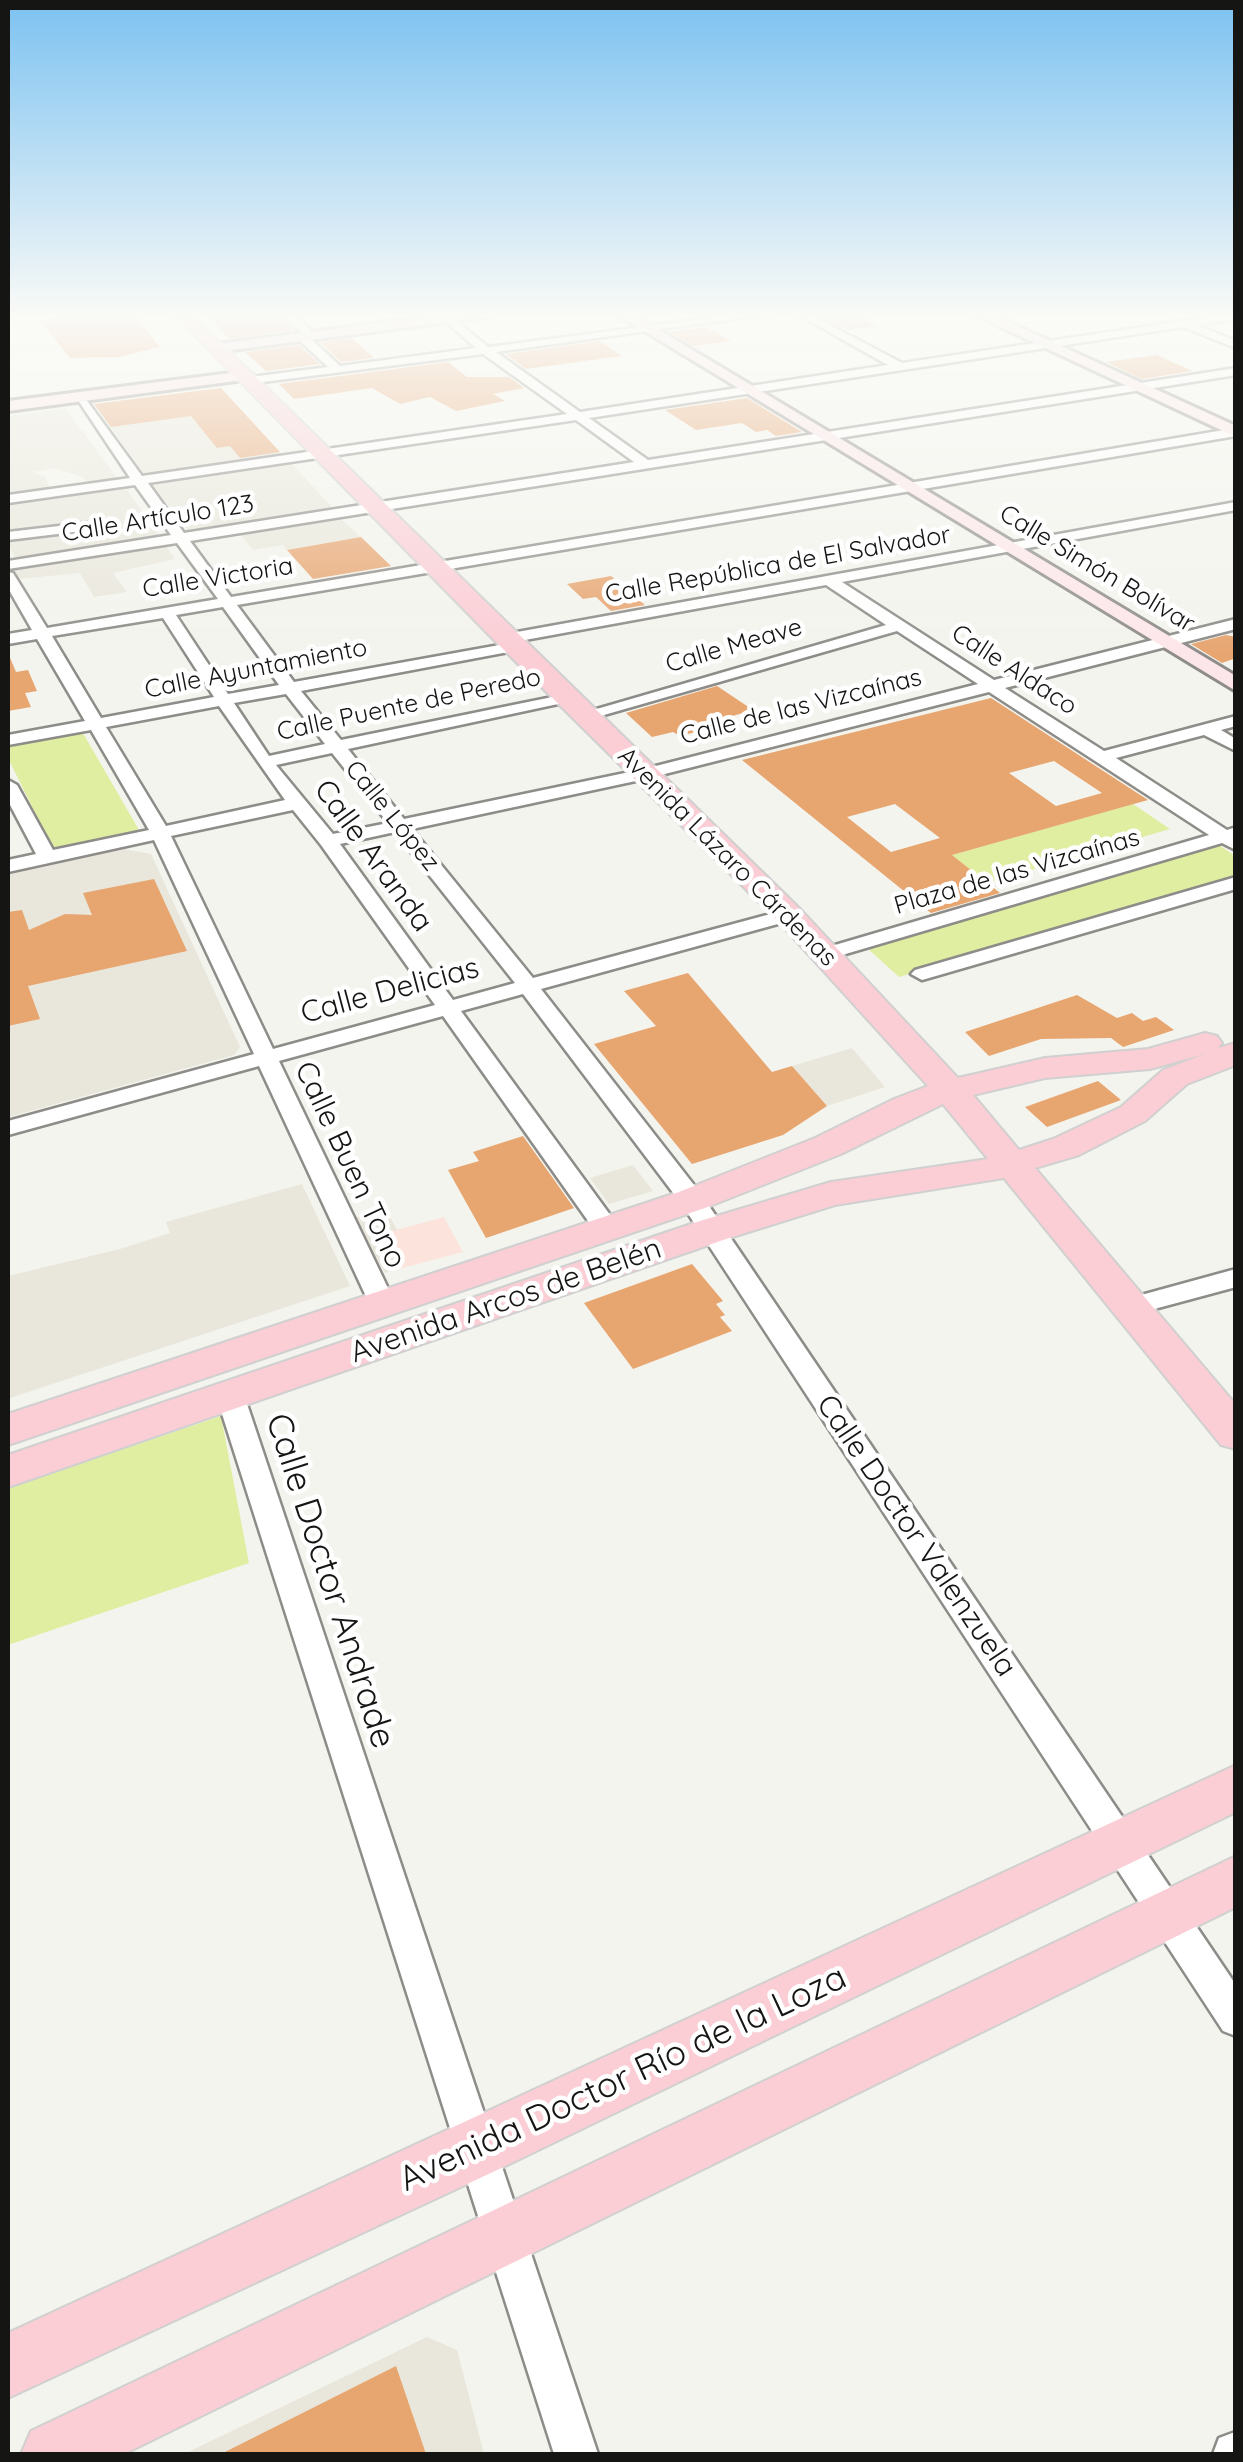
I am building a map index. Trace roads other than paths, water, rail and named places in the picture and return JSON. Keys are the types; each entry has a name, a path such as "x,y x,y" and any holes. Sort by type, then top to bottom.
{"main road":[{"name":"Avenida Lázaro Cárdenas","path":"297,428 825,954 1014,1164 1236,1434"},
{"name":"Avenida Arcos de Belén","path":"8,1471 230,1395 702,1215 888,1114 950,1090 1045,1068 1169,1056 1236,1032"},
{"name":"Avenida Arcos de Belén","path":"8,1430 607,1229 954,1177 1014,1164 1101,1133 1133,1114 1175,1077 1236,1053"},
{"name":"Avenida Doctor Río de la Loza","path":"8,2366 474,2150 1236,1787"},
{"path":"54,2454 1236,1880"}],"street":[{"name":"Calle López","path":"100,428 290,688 527,985 702,1215"},
{"path":"8,499 499,428"},
{"path":"594,428 644,462"},
{"name":"Calle Simón Bolívar","path":"811,428 1234,682"},
{"name":"Calle Artículo 123","path":"8,565 869,428"},
{"name":"Calle Victoria","path":"8,639 1236,432"},
{"name":"Calle República de El Salvador","path":"510,643 1236,506"},
{"path":"8,536 110,524"},
{"name":"Calle Buen Tono","path":"8,576 160,832 383,1305"},
{"name":"Calle Aldaco","path":"832,582 1232,838"},
{"name":"Calle Aranda","path":"166,611 264,762 328,841 607,1229"},
{"name":"Calle de las Vizcaínas","path":"328,841 645,774 1236,624"},
{"name":"Calle Meave","path":"575,706 899,626"},
{"name":"Calle Ayuntamiento","path":"8,740 510,643"},
{"name":"Calle Puente de Peredo","path":"264,762 575,706"},
{"path":"1101,757 1236,721"},
{"path":"1206,729 1236,746"},
{"path":"8,786 47,857"},
{"path":"8,866 298,803"},
{"name":"Plaza de las Vizcaínas","path":"825,954 1232,838"},
{"path":"922,974 1236,883"},
{"name":"Calle Delicias","path":"8,1128 788,915"},
{"name":"Calle Doctor Valenzuela","path":"702,1215 1236,2018"},
{"path":"1132,1306 1236,1278"},
{"name":"Calle Doctor Andrade","path":"230,1395 502,2238 576,2454"}]}
